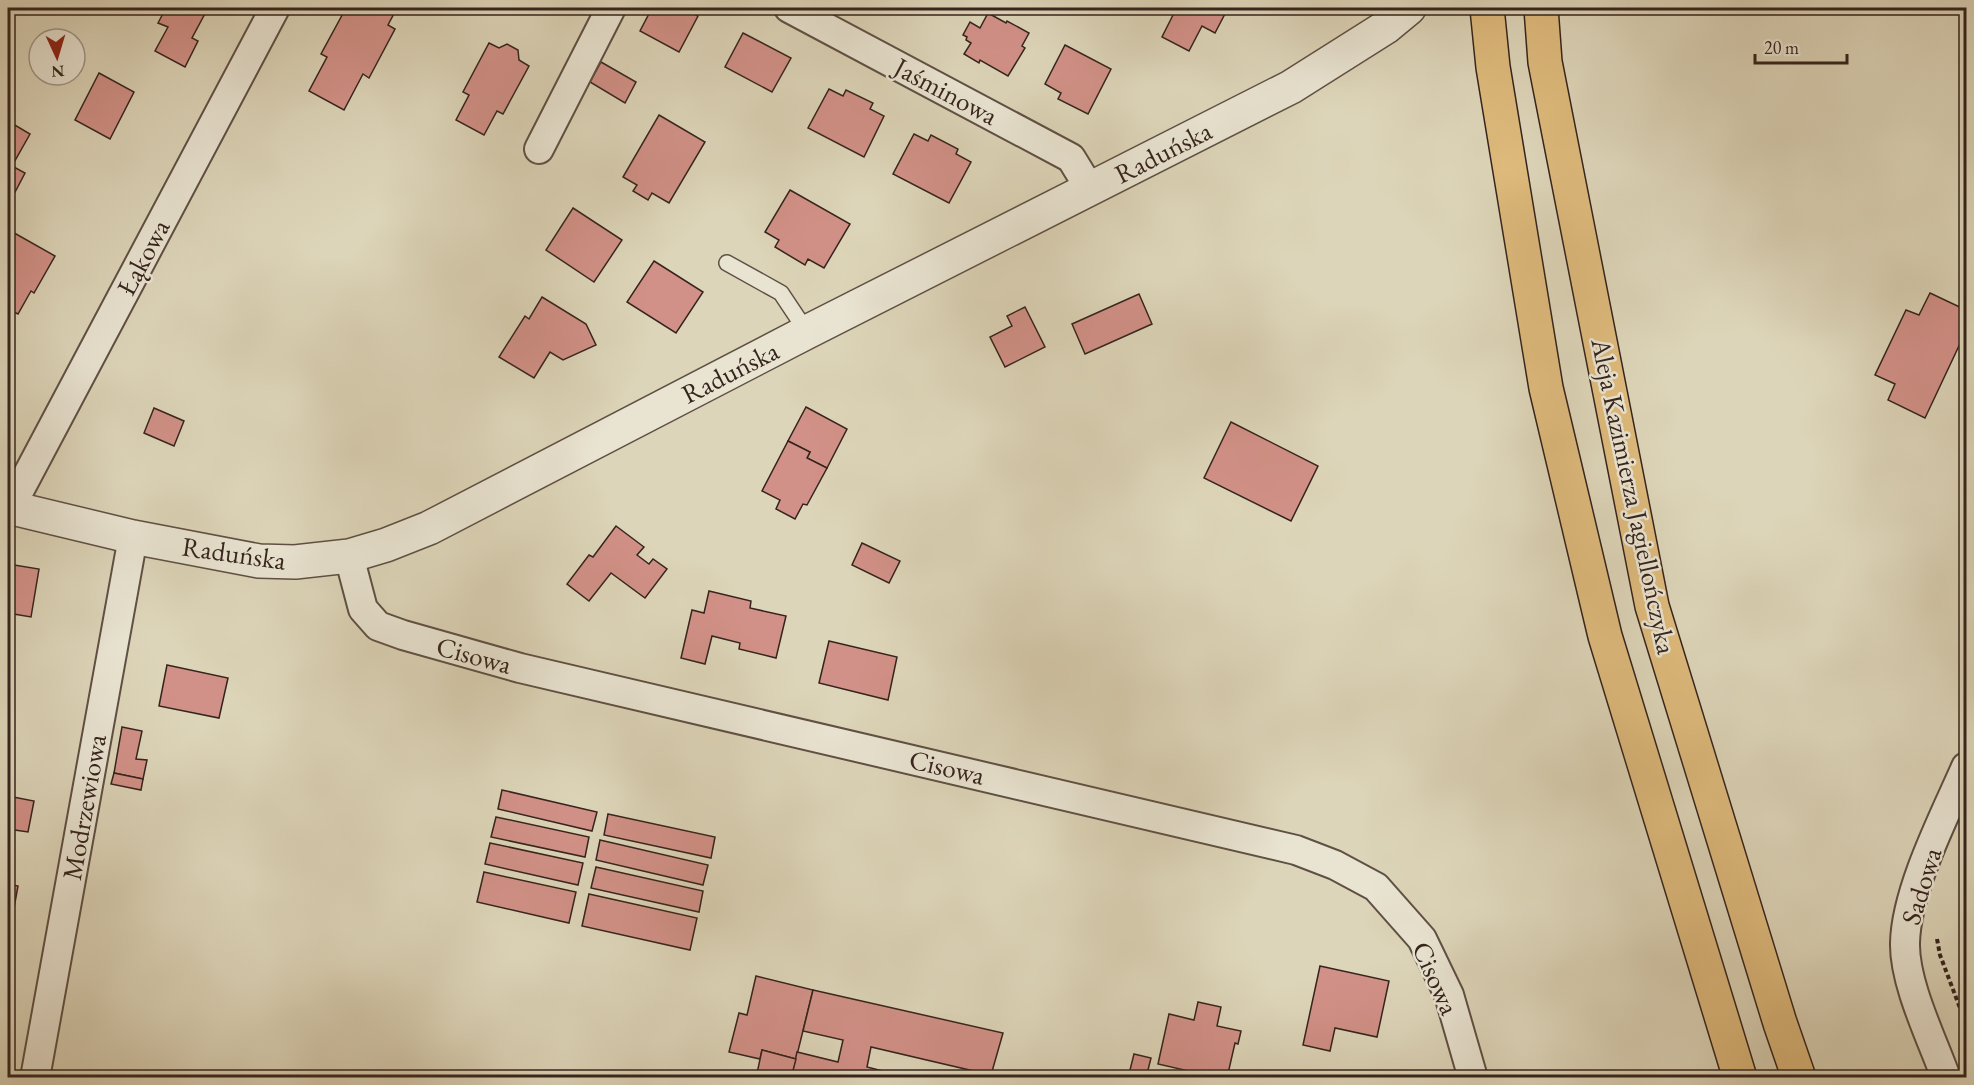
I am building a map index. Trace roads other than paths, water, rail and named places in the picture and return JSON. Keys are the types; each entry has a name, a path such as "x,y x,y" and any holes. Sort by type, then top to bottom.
{"highway":[{"name":"Aleja Kazimierza Jagiellończyka","path":"1487,8 1493,67 1546,388 1605,636 1740,1077"},
{"name":"Aleja Kazimierza Jagiellończyka","path":"1541,8 1545,62 1652,606 1798,1077"}],"street":[{"name":"Łąkowa","path":"11,508 275,8"},
{"path":"539,149 611,8"},
{"name":"Jaśminowa","path":"789,8 1071,158 1090,189"},
{"name":"Raduńska","path":"11,508 133,537 259,561 295,562 348,556 387,545 429,528 807,332 1291,87 1397,17"},
{"name":"Modrzewiowa","path":"35,1077 133,537"},
{"name":"Cisowa","path":"348,556 363,609 378,626 403,635 520,668 1285,847 1335,865 1376,887 1422,939 1449,994 1473,1077"},
{"name":"Sadowa","path":"1946,1077 1917,1000 1907,968 1904,944 1912,899 1966,767"}],"lane":[{"path":"726,263 781,293 807,332"}]}
